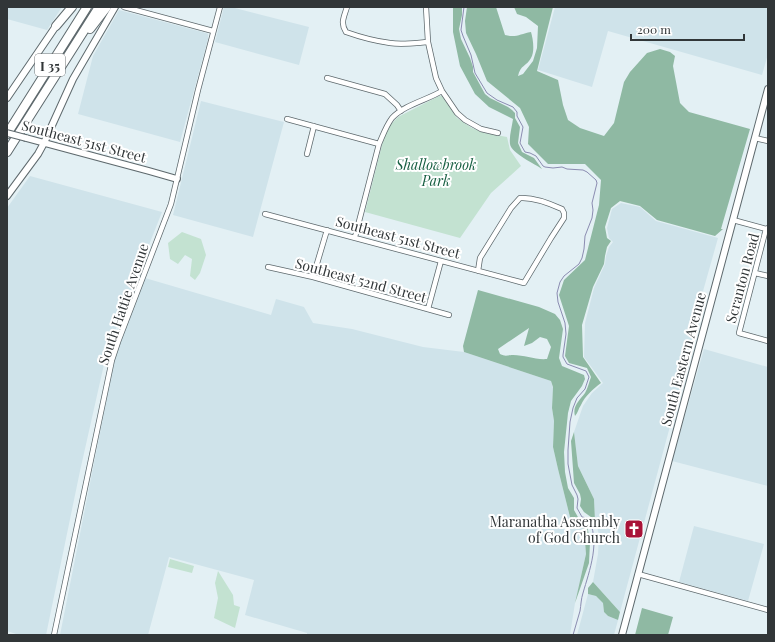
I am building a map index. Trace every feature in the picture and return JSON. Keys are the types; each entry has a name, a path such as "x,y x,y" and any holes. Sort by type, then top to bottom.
{"highway":[{"path":"56,26 72,7"},
{"name":"I 35","path":"7,133 87,7"},
{"name":"I 35","path":"7,152 99,7"},
{"path":"69,54 107,7"}],"main road":[{"path":"7,98 68,7"},
{"path":"7,196 38,154 52,127 73,79 115,7"},
{"name":"South Eastern Avenue","path":"622,635 768,89"}],"street":[{"path":"124,7 213,31"},
{"name":"South Hattie Avenue","path":"54,635 112,360 171,204 198,90 220,7"},
{"path":"347,7 342,26 346,32 390,43 401,44 428,42"},
{"path":"426,7 428,42 436,78 442,91 457,113 465,120 481,129 498,133"},
{"path":"327,78 384,94 397,105 401,111"},
{"path":"355,237 380,144 388,124 392,118 401,111 442,91"},
{"path":"287,119 380,144"},
{"path":"306,154 314,126"},
{"name":"Southeast 51st Street","path":"7,133 149,170 177,179"},
{"path":"755,138 768,141"},
{"name":"Southeast 51st Street","path":"265,214 355,237 441,261 478,271 524,283 564,218 562,209 536,200 520,198 480,258 478,271"},
{"path":"733,220 767,228"},
{"name":"Scranton Road","path":"767,228 739,333 768,342"},
{"path":"313,277 327,230"},
{"path":"428,309 441,261"},
{"name":"Southeast 52nd Street","path":"268,267 313,277 449,315"},
{"path":"755,273 768,276"},
{"path":"638,574 768,610"}],"shaded area":[{"path":"7,7 62,7 47,30 7,19"},
{"path":"224,7 231,7 309,27 299,65 215,42"},
{"path":"555,7 768,7 768,54 762,75 608,31 592,87 538,70"},
{"path":"119,10 208,34 208,39 180,142 78,114 93,56"},
{"path":"201,101 284,122 253,237 173,215"},
{"path":"30,176 162,212 107,351 46,635 19,635 7,631 7,208"},
{"path":"621,203 640,207 656,221 718,238 696,316 690,352 620,612 593,582 598,554 599,535 595,520 594,499 578,466 574,432 583,406 592,393 603,383 584,357 585,323 594,288 605,264 609,247 613,242 609,238 607,228 612,209"},
{"path":"145,278 271,315 276,299 304,307 313,323 352,329 423,347 464,352 551,381 553,387 553,447 571,521 584,528 586,554 575,603 570,635 307,635 307,633 245,615 254,580 169,557 148,635 60,635 115,357"},
{"path":"704,349 768,367 768,486 672,461"},
{"path":"694,526 764,544 748,601 679,582"},
{"path":"588,594 596,596 603,603 604,612 608,616 618,620 614,635 577,635"}],"green space":[{"path":"453,7 462,7 459,29 461,39 470,58 473,72 485,94 508,107 515,113 515,118 520,127 518,143 522,152 534,158 542,169 519,155 511,147 510,138 513,119 489,107 475,94 460,66 453,32"},
{"path":"467,7 496,7 505,35 515,36 531,32 533,52 529,61 520,70 518,76 523,74 533,61 537,48 538,26 526,17 517,14 514,7 553,7 537,71 558,80 563,105 568,120 580,128 604,136 614,123 624,82 630,72 647,53 660,49 670,52 675,56 673,66 680,103 689,112 750,129 721,229 723,229 715,236 657,220 640,206 620,201 611,208 605,227 607,238 611,241 607,247 604,264 593,287 582,325 583,357 601,383 587,396 575,416 574,412 576,406 585,393 591,377 587,368 569,363 565,356 569,326 559,295 564,280 585,260 599,205 601,180 585,164 548,164 528,144 529,127 520,108 487,81 466,33 465,21"},
{"name":"Shallowbrook Park","path":"439,96 442,96 457,118 472,128 485,133 507,137 510,150 521,166 491,193 460,238 365,212 384,137 389,126 398,117"},
{"path":"182,232 201,239 206,255 200,273 195,280 190,276 192,259 185,255 178,264 170,259 168,243"},
{"path":"478,290 539,307 555,314 560,320 563,329 559,358 562,366 584,375 585,379 582,386 571,401 568,413 564,452 565,472 568,488 574,498 574,510 579,519 587,524 590,542 589,563 575,603 586,554 584,529 571,521 553,447 553,387 551,381 464,352 463,346","holes":["529,328 524,346 532,343 540,337 547,339 551,347 547,359 517,355 504,355 500,354 498,349"]},
{"path":"574,432 578,466 594,499 595,520 584,512 580,506 580,494 574,483 571,441"},
{"path":"170,559 194,566 192,573 168,567"},
{"path":"218,571 233,595 234,605 240,607 235,628 214,618 218,598 215,583"},
{"path":"593,582 620,612 618,620 608,616 604,612 603,603 596,596 588,594 588,588"},
{"path":"642,608 673,617 668,635 635,635"}],"waterway":[{"path":"464,7 461,30 471,55 475,73 487,93 497,100 513,107 517,112 517,116 523,127 520,143 525,152 536,156 545,167 562,167 567,169 583,170 596,180 597,183 592,203 592,218 585,236 582,258 579,264 564,276 560,282 557,293 558,302 565,323 566,334 563,357 567,364 586,371 589,377 585,389 577,398 573,408 570,422 568,450 568,464 572,485 578,499 577,508 582,517 587,518 594,535 591,565 582,595 580,611 573,635"}],"place":[{"name":"Maranatha Assembly of God Church","path":"634,529"}]}
